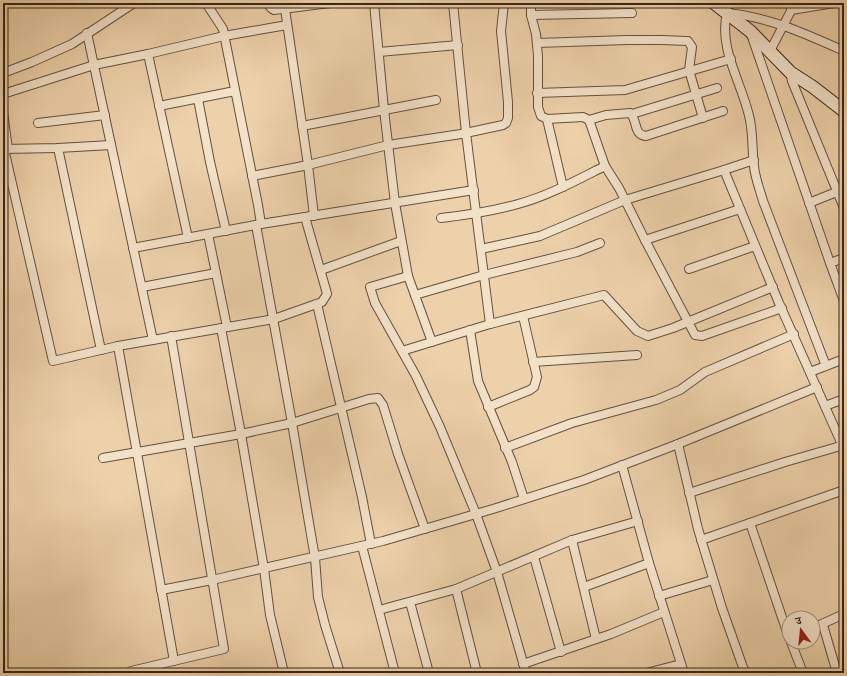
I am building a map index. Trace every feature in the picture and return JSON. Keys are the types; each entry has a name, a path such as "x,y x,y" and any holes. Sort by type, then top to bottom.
{"street":[{"path":"3,73 54,53 72,44 134,3"},
{"path":"206,3 223,29 252,176 258,224 315,558 318,597 340,673"},
{"path":"267,3 274,10 330,3"},
{"path":"374,3 384,110 401,241 408,276 432,342"},
{"path":"453,3 466,133 490,324"},
{"path":"252,176 308,165 388,145 466,133 503,125 506,123 508,118 508,102 501,31 504,3"},
{"path":"531,3 531,15 537,43 538,56 537,93 539,112 544,118 547,119 583,116 589,120 605,166 625,200 644,240 695,335 702,336 782,308"},
{"path":"714,3 750,31 790,72 813,87 844,112"},
{"path":"770,51 793,7 834,3"},
{"path":"3,112 5,149 53,362 118,346 274,319 318,304 327,294 309,216 308,165 285,9"},
{"path":"727,13 761,18 783,25 844,51"},
{"path":"727,13 724,24 725,33 731,59 750,118 757,180 763,201 826,366"},
{"path":"531,15 632,14"},
{"path":"3,94 94,65 224,36 287,25"},
{"path":"750,31 844,301"},
{"path":"87,33 153,340"},
{"path":"537,43 684,40 690,43 692,47 689,70 703,118"},
{"path":"378,52 458,45"},
{"path":"148,54 188,238"},
{"path":"537,93 625,90 689,70 731,59"},
{"path":"790,72 792,82 841,190 844,208"},
{"path":"589,120 606,115 628,112 632,114 717,88"},
{"path":"159,106 235,91"},
{"path":"198,99 210,162 226,231"},
{"path":"302,126 436,100"},
{"path":"632,114 635,119 638,132 640,135 646,136 723,112"},
{"path":"38,123 105,115"},
{"path":"547,119 563,187"},
{"path":"5,149 111,145"},
{"path":"58,148 101,350"},
{"path":"481,249 540,236 625,200 754,160"},
{"path":"441,218 476,214 519,204 563,187 605,166"},
{"path":"689,493 785,462 844,446 816,387 724,170"},
{"path":"133,248 258,224 474,190"},
{"path":"809,203 841,190"},
{"path":"644,240 740,208"},
{"path":"208,234 216,273 264,569 270,615 284,673"},
{"path":"321,270 401,241"},
{"path":"415,295 484,275 577,252 600,243"},
{"path":"689,269 755,246"},
{"path":"830,263 844,258"},
{"path":"142,287 216,273"},
{"path":"408,276 370,288 375,303 416,376 440,427 476,514 497,572 526,673"},
{"path":"402,351 490,324 604,295 637,331 648,336 689,322 773,287"},
{"path":"318,304 362,497 371,544"},
{"path":"488,407 530,390 534,386 537,377 523,316"},
{"path":"470,330 478,381 524,499"},
{"path":"505,448 572,423 656,400 674,393 705,372 794,334"},
{"path":"131,671 224,649 171,336"},
{"path":"118,346 174,661"},
{"path":"533,362 637,356"},
{"path":"810,372 844,360"},
{"path":"161,590 315,558 371,544 476,514 584,480 678,444 816,387"},
{"path":"103,458 241,434 292,423 378,398 381,401 425,529"},
{"path":"826,406 844,399"},
{"path":"678,444 701,540 745,673"},
{"path":"622,465 659,596 684,673"},
{"path":"701,540 844,490"},
{"path":"379,610 456,589 572,540 638,521"},
{"path":"750,523 781,614"},
{"path":"572,540 596,639"},
{"path":"362,546 395,673"},
{"path":"534,556 561,652"},
{"path":"584,587 649,562"},
{"path":"659,596 713,580"},
{"path":"456,589 477,673"},
{"path":"410,602 429,673"},
{"path":"523,664 561,652 664,612"},
{"path":"836,673 822,625 844,614"},
{"path":"793,650 803,673"},
{"path":"646,673 681,664"}]}
